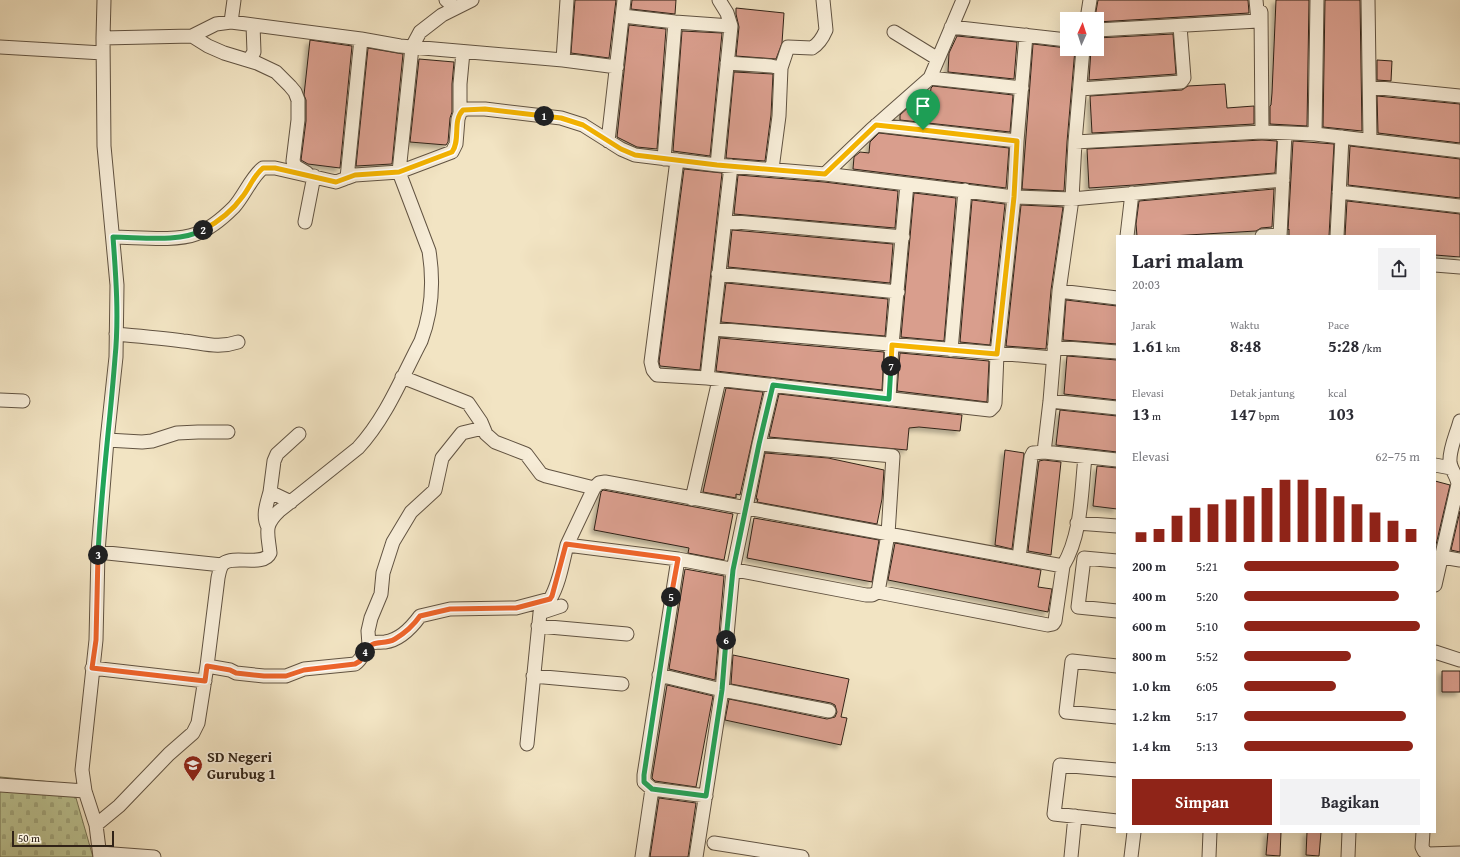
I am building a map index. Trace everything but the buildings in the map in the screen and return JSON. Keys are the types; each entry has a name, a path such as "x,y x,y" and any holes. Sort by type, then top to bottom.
{"street":[{"path":"104,0 102,38 104,146 117,285 116,357 107,440 98,552 96,640 82,770 85,791 96,825 100,855 154,857"},
{"path":"231,22 234,0"},
{"path":"268,527 272,517 358,448 368,438 378,423 421,341 426,327 432,298 432,276 429,251 399,172 412,47 420,32 442,15 451,4 472,0"},
{"path":"563,60 566,0"},
{"path":"608,141 624,0"},
{"path":"717,165 731,26 728,13 719,0"},
{"path":"772,169 779,116 781,68 788,47 812,48 824,35 826,30 823,0"},
{"path":"825,174 876,125 930,78 963,0"},
{"path":"1088,12 1090,0"},
{"path":"1104,30 1258,21 1256,0"},
{"path":"1261,0 1262,132"},
{"path":"1315,134 1316,0"},
{"path":"1368,0 1370,140"},
{"path":"623,16 731,26"},
{"path":"102,38 192,36 216,24 231,22 412,47 563,60 617,67"},
{"path":"664,159 675,22"},
{"path":"249,60 254,52 253,24"},
{"path":"1080,89 1181,82 1184,78 1180,26"},
{"path":"951,27 1060,39"},
{"path":"894,32 938,59"},
{"path":"677,160 652,367 657,374 773,385 990,410 995,403 997,354 1014,197 1026,35"},
{"path":"192,36 208,46 224,53 249,60 276,72 295,92 298,100 294,164 302,171 314,176"},
{"path":"347,178 362,39"},
{"path":"0,47 103,53"},
{"path":"113,237 178,238 196,234 213,225 234,207 244,196 257,174 263,168 275,168 336,182 355,175 399,172 452,152 456,144 458,119 460,113 460,84 463,52"},
{"path":"1044,452 1050,401 1059,291 1072,199 1082,56"},
{"path":"727,63 781,68"},
{"path":"930,78 1022,88"},
{"path":"1370,87 1460,96"},
{"path":"460,113 463,110 468,109 485,109 561,118 583,125 621,149 635,155 717,165 825,174 1014,197 1072,199 1282,180"},
{"path":"876,125 1017,141"},
{"path":"1075,142 1262,132 1315,134 1460,151"},
{"path":"1280,235 1285,133"},
{"path":"1337,235 1342,137"},
{"path":"692,498 713,379 713,329 731,166"},
{"path":"305,222 314,176"},
{"path":"889,399 892,345 908,184"},
{"path":"951,350 965,190"},
{"path":"1339,192 1460,206"},
{"path":"1127,235 1132,193"},
{"path":"726,221 903,237"},
{"path":"1436,265 1460,267"},
{"path":"718,274 898,292"},
{"path":"1059,291 1116,298"},
{"path":"713,329 997,354 1116,352"},
{"path":"116,334 185,341 216,346 238,342"},
{"path":"402,377 468,403 486,434 495,442 526,454 541,474 594,488"},
{"path":"696,857 722,690 733,570 759,444 773,385"},
{"path":"0,400 23,401"},
{"path":"1050,401 1116,408"},
{"path":"1436,581 1458,484 1457,478 1451,468 1451,453 1460,421"},
{"path":"207,666 230,670 236,673 264,676 286,676 304,670 355,664 360,661 369,645 368,631 371,618 381,594 383,573 393,542 411,512 435,490 442,458 462,433 483,428"},
{"path":"107,440 142,442 152,441 177,433 228,432"},
{"path":"98,552 222,565 225,562 262,560 270,553 268,527 265,515 274,461 277,454 284,446 299,434"},
{"path":"759,444 891,456 894,458 888,534 878,592"},
{"path":"1019,558 1031,455 1035,452 1044,452 1116,460"},
{"path":"566,544 678,559 866,595 872,595 878,592 1051,624 1055,621 1063,566 1070,551 1078,523 1084,457"},
{"path":"1436,465 1451,468"},
{"path":"369,645 394,640 414,626 420,616 450,609 516,608 550,599 562,566 566,544 594,488 599,483 605,482 745,509 1063,566"},
{"path":"270,492 291,502"},
{"path":"1078,523 1116,526"},
{"path":"1442,557 1460,560"},
{"path":"1116,561 1084,558 1078,607 1116,611"},
{"path":"678,559 658,675 644,782 652,789 706,796"},
{"path":"96,825 119,806 169,754 193,733 198,723 218,578 222,565"},
{"path":"559,628 563,585 562,566"},
{"path":"527,744 540,613 561,606"},
{"path":"538,626 627,634"},
{"path":"1436,653 1460,660"},
{"path":"1116,666 1072,661 1066,712 1116,717"},
{"path":"92,668 205,681"},
{"path":"658,675 722,690 829,711"},
{"path":"533,676 622,684"},
{"path":"1116,770 1060,765 1054,814 1116,821"},
{"path":"0,785 85,791"},
{"path":"642,857 652,789"},
{"path":"1071,857 1075,816"},
{"path":"1131,857 1134,833"},
{"path":"1209,857 1210,833"},
{"path":"1348,857 1349,833"},
{"path":"1423,833 1422,847 1428,854 1460,853"},
{"path":"714,843 732,851 802,857"}],"green space":[{"path":"0,777 72,784 93,857 0,857"}],"place":[{"name":"SD Negeri Gurubug 1","path":"193,782"}],"route":[{"path":"468,109 485,109 561,118 583,125 621,149 635,155 717,165 825,174 876,125 923,130 1017,141 1014,197 997,354 892,345 889,399 773,385 759,444 733,570 722,690 706,796 652,789 644,782 658,675 678,559 566,544 562,566 550,599 516,608 450,609 420,616 414,626 394,640 369,645 360,661 355,664 304,670 286,676 264,676 236,673 230,670 207,666 205,681 92,668 96,640 98,552 107,440 116,357 117,285 113,237 178,238 196,234 213,225 234,207 244,196 260,170 267,167 336,182 355,175 399,172 452,152 456,144 458,119 460,113 463,110 468,109"}]}
